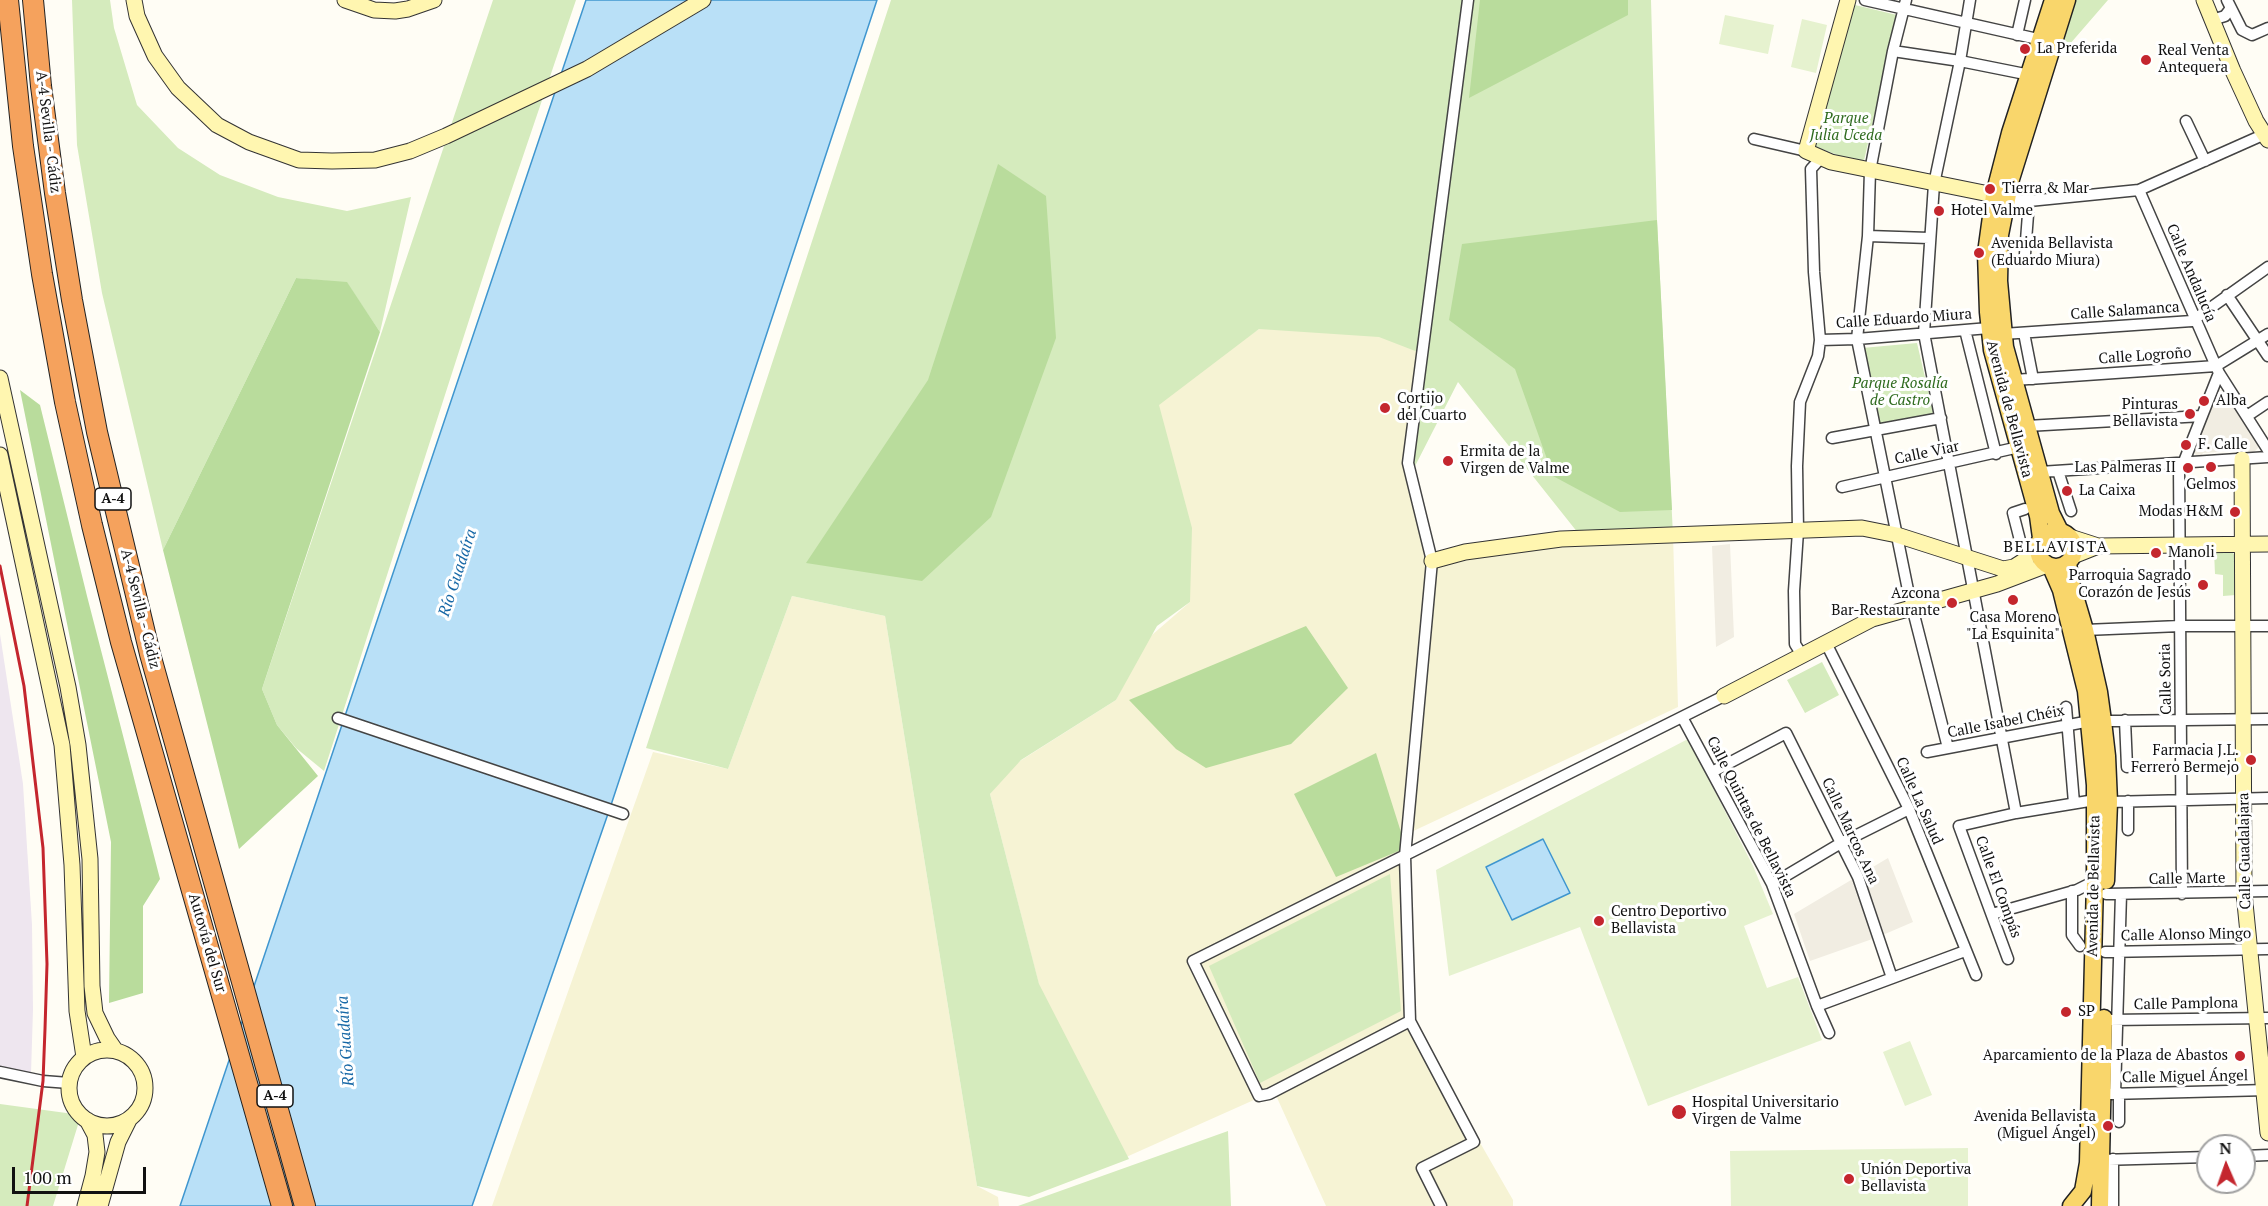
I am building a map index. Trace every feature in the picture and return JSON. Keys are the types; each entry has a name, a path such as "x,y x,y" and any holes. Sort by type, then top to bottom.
{"highway":[{"name":"A-4 Sevilla - Cádiz","path":"8,0 24,158 65,402 121,642 185,869"},
{"name":"A-4 Sevilla - Cádiz","path":"33,0 55,193 97,432 150,654 305,1206"},
{"name":"Autovía del Sur","path":"185,869 282,1206"}],"main road":[{"name":"Avenida de Bellavista","path":"2053,0 2042,40 2010,133 2000,197 1986,253 1996,331 2014,380 2051,513 2065,534"},
{"name":"Avenida de Bellavista","path":"2000,197 2011,179 2067,0"},
{"name":"Avenida de Bellavista","path":"1996,331 1992,350 2038,516 2039,542"},
{"path":"2048,532 2065,534 2074,546 2071,559 2061,567 2049,566 2040,558 2039,542 2048,532"},
{"name":"Avenida de Bellavista","path":"2071,559 2070,579 2085,630 2099,692 2096,721 2112,952 2110,1020 2112,1094 2107,1160 2100,1206"},
{"name":"Avenida de Bellavista","path":"2049,566 2061,591 2096,721"},
{"name":"Avenida de Bellavista","path":"2071,1206 2083,1191 2088,1163 2107,890"}],"street":[{"path":"134,0 137,16 155,56 178,88 217,125 249,142 299,160 375,160 410,151 587,69 703,0"},
{"path":"345,0 374,10 395,11 434,0"},
{"path":"1441,1206 1422,1168 1474,1142 1410,1021 1405,856 1432,561 1408,463 1468,0"},
{"path":"1806,151 1848,0"},
{"path":"1865,0 1905,4 1965,23 2042,40"},
{"path":"1970,0 1960,61 1934,184 1924,333 2016,813 2074,803 2102,801 2268,798"},
{"path":"2017,34 2025,0"},
{"path":"1754,139 1806,151 1826,160 1870,171 2030,201 2139,190 2266,137 2233,71 2204,0"},
{"path":"1905,4 1893,51 1870,171 1868,236 1857,339 1912,608 1948,748"},
{"path":"2212,20 2225,16 2229,4"},
{"path":"2229,4 2241,30 2252,35 2268,28"},
{"path":"1893,51 2030,75"},
{"path":"2186,121 2205,161"},
{"path":"1802,655 1795,644 1794,591 1798,531 1797,466 1800,402 1818,356 1820,340 1814,272 1811,169 1826,160"},
{"name":"Calle Andalucía","path":"2139,190 2217,370 2268,450"},
{"path":"2025,254 2030,201"},
{"path":"1868,236 1929,238"},
{"name":"Calle Salamanca","path":"1996,331 2024,333 2192,321 2268,267"},
{"path":"2228,296 2268,356"},
{"path":"1965,330 1996,454"},
{"name":"Calle Eduardo Miura","path":"1820,340 1965,330 1996,331"},
{"path":"2024,333 2033,379"},
{"name":"Calle Logroño","path":"2014,380 2217,370 2268,334"},
{"path":"2181,464 2202,416 2217,370"},
{"path":"0,378 68,687 78,745 90,859 92,986 96,1013 107,1038 116,1051"},
{"path":"2247,416 2268,402"},
{"path":"2027,426 2202,416"},
{"path":"1832,438 1941,418"},
{"name":"Calle Viar","path":"1842,487 2019,447"},
{"path":"0,455 62,745 72,865 77,1011 84,1057"},
{"path":"2040,472 2268,457"},
{"name":"Calle Guadalajara","path":"2242,459 2244,893 2249,949 2262,1018 2268,1133"},
{"name":"Calle Soria","path":"2181,464 2179,545 2183,799 2182,894"},
{"path":"2058,471 2072,511"},
{"path":"2025,509 2013,513 2025,560"},
{"path":"1432,561 1465,552 1561,539 1862,528 1897,535 2003,569 2014,567 2025,560 2039,542"},
{"path":"2065,534 2098,546 2268,544"},
{"path":"2071,559 2098,546"},
{"path":"1410,1021 1275,1091 1259,1096 1193,961 1724,696 1872,619 1974,592 2049,566"},
{"path":"2085,630 2180,626 2268,626"},
{"name":"Calle La Salud","path":"1826,643 1909,809 1976,975"},
{"name":"Avenida de Bellavista","path":"2066,707 2074,803"},
{"name":"Calle Quintas de Bellavista","path":"1682,717 1772,884 1829,1033"},
{"path":"341,719 623,814"},
{"name":"Calle Isabel Chéix","path":"1927,752 2096,721 2268,719"},
{"path":"2125,720 2127,767"},
{"name":"Calle Marcos Ana","path":"1712,772 1786,733 1858,877 1892,978"},
{"path":"2128,801 2128,830"},
{"path":"1772,884 1841,843 1909,809"},
{"name":"Calle El Compás","path":"2008,959 1959,826 2016,813"},
{"path":"1992,914 2072,891 2107,890"},
{"name":"Calle Marte","path":"2107,890 2182,894 2268,891"},
{"path":"2072,891 2072,935 2080,946"},
{"name":"Calle Alonso Mingo","path":"2112,952 2268,949"},
{"path":"1817,1006 1965,951"},
{"name":"Calle Pamplona","path":"2110,1020 2262,1018"},
{"path":"85,1206 97,1152 95,1135 87,1120 74,1107 69,1095 69,1083 73,1070 84,1057 93,1052 108,1049 123,1053 136,1062 143,1073 146,1086 140,1108 122,1123 108,1126 87,1120"},
{"path":"0,1072 43,1081 69,1083"},
{"name":"Calle Miguel Ángel","path":"2112,1094 2266,1090"},
{"path":"2112,1094 2119,1122"},
{"path":"100,1206 118,1142 130,1118"},
{"path":"2113,1206 2107,1160 2196,1157"}],"shaded area":[{"path":"1350,325 1423,353 1408,463 1431,555 1673,535 1678,707 1407,834 1410,1021 1513,1200 1513,1206 1326,1206 1274,1091 1124,1158 1049,1024 990,794 1009,768 1116,700 1145,641 1190,602 1140,407 1259,329"},
{"path":"2218,391 2226,392 2258,443 2258,448 2252,454 2244,456 2246,450 2203,453 2200,458 2196,457 2194,449"},
{"path":"1730,544 1734,637 1716,647 1712,546"},
{"path":"792,596 885,616 977,1186 998,1197 999,1206 492,1206 653,752 728,769"},
{"path":"0,634 23,784 32,925 31,1073 0,1066"},
{"path":"1888,858 1913,922 1810,961 1794,914"}],"green space":[{"path":"72,0 110,0 114,28 137,105 178,148 220,175 278,197 347,211 411,197 380,332 347,283 296,278 163,550 102,293 77,145"},
{"path":"493,0 576,0 499,227 324,771 296,748 277,725 262,689"},
{"path":"891,0 1651,0 1657,220 1673,535 1582,538 1458,382 1411,474 1423,354 1379,337 1259,329 1159,405 1192,528 1190,602 1157,626 1116,700 1021,760 990,794 1039,984 1129,1159 1029,1197 977,1186 885,616 792,596 728,769 646,748"},
{"path":"1480,0 1628,0 1628,15 1469,98"},
{"path":"2072,0 2108,0 2063,52 2058,49"},
{"name":"Parque Julia Uceda","path":"1855,5 1897,15 1863,165 1814,146"},
{"path":"1725,15 1774,25 1768,54 1719,44"},
{"path":"1802,19 1827,25 1816,73 1791,67"},
{"path":"998,164 1046,196 1056,338 991,517 922,581 806,563 928,380"},
{"path":"1657,220 1672,510 1620,512 1553,476 1515,369 1449,320 1462,244"},
{"path":"296,278 347,282 380,332 262,689 277,725 318,776 239,849 163,550"},
{"name":"Parque Rosalía de Castro","path":"1917,343 1934,416 1878,428 1862,348"},
{"path":"20,390 40,405 160,879 143,906 143,993 109,1003 111,842"},
{"path":"2214,551 2231,551 2236,557 2236,595 2223,596 2223,575 2215,574"},
{"path":"1306,626 1348,688 1291,744 1206,768 1176,749 1129,700"},
{"path":"1822,662 1839,695 1805,713 1787,680"},
{"name":"Centro Deportivo Bellavista","path":"1688,739 1753,866 1773,914 1744,926 1767,988 1798,977 1822,1040 1648,1106 1580,927 1449,976 1436,870"},
{"path":"1376,753 1406,848 1336,877 1294,794"},
{"path":"1390,874 1401,1011 1260,1083 1209,966"},
{"path":"1910,1041 1932,1095 1905,1106 1883,1052"},
{"path":"0,1104 81,1115 53,1206 0,1206"},
{"path":"1228,1131 1231,1206 1018,1206"},
{"name":"Unión Deportiva Bellavista","path":"1968,1148 1968,1206 1731,1206 1730,1151"}],"water":[{"name":"Río Guadaíra","path":"586,0 877,0 610,808 472,1206 180,1206"},
{"path":"1543,839 1570,893 1512,920 1486,867"}],"railway":[{"path":"0,566 24,686 43,848 47,964 43,1081 27,1206"}],"place":[{"name":"La Preferida","path":"2025,49"},
{"name":"Real Venta Antequera","path":"2146,60"},
{"name":"Tierra & Mar","path":"1990,189"},
{"name":"Hotel Valme","path":"1939,211"},
{"name":"Avenida Bellavista (Eduardo Miura)","path":"1979,253"},
{"name":"Alba","path":"2204,401"},
{"name":"Cortijo del Cuarto","path":"1385,408"},
{"name":"Pinturas Bellavista","path":"2190,414"},
{"name":"F. Calle","path":"2186,445"},
{"name":"Ermita de la Virgen de Valme","path":"1448,461"},
{"name":"Gelmos","path":"2211,467"},
{"name":"Las Palmeras II","path":"2188,468"},
{"name":"La Caixa","path":"2067,491"},
{"name":"Modas H&M","path":"2235,512"},
{"name":"Manoli","path":"2156,553"},
{"name":"Parroquia Sagrado Corazón de Jesús","path":"2203,585"},
{"name":"Casa Moreno \"La Esquinita\"","path":"2013,600"},
{"name":"Azcona Bar-Restaurante","path":"1952,603"},
{"name":"Farmacia J.L. Ferrero Bermejo","path":"2251,760"},
{"name":"Centro Deportivo Bellavista","path":"1599,921"},
{"name":"SP","path":"2066,1012"},
{"name":"Aparcamiento de la Plaza de Abastos","path":"2240,1056"},
{"name":"Hospital Universitario Virgen de Valme","path":"1679,1112"},
{"name":"Avenida Bellavista (Miguel Ángel)","path":"2108,1126"},
{"name":"Unión Deportiva Bellavista","path":"1849,1179"}],"district":[{"name":"BELLAVISTA","path":"2056,547"}]}
